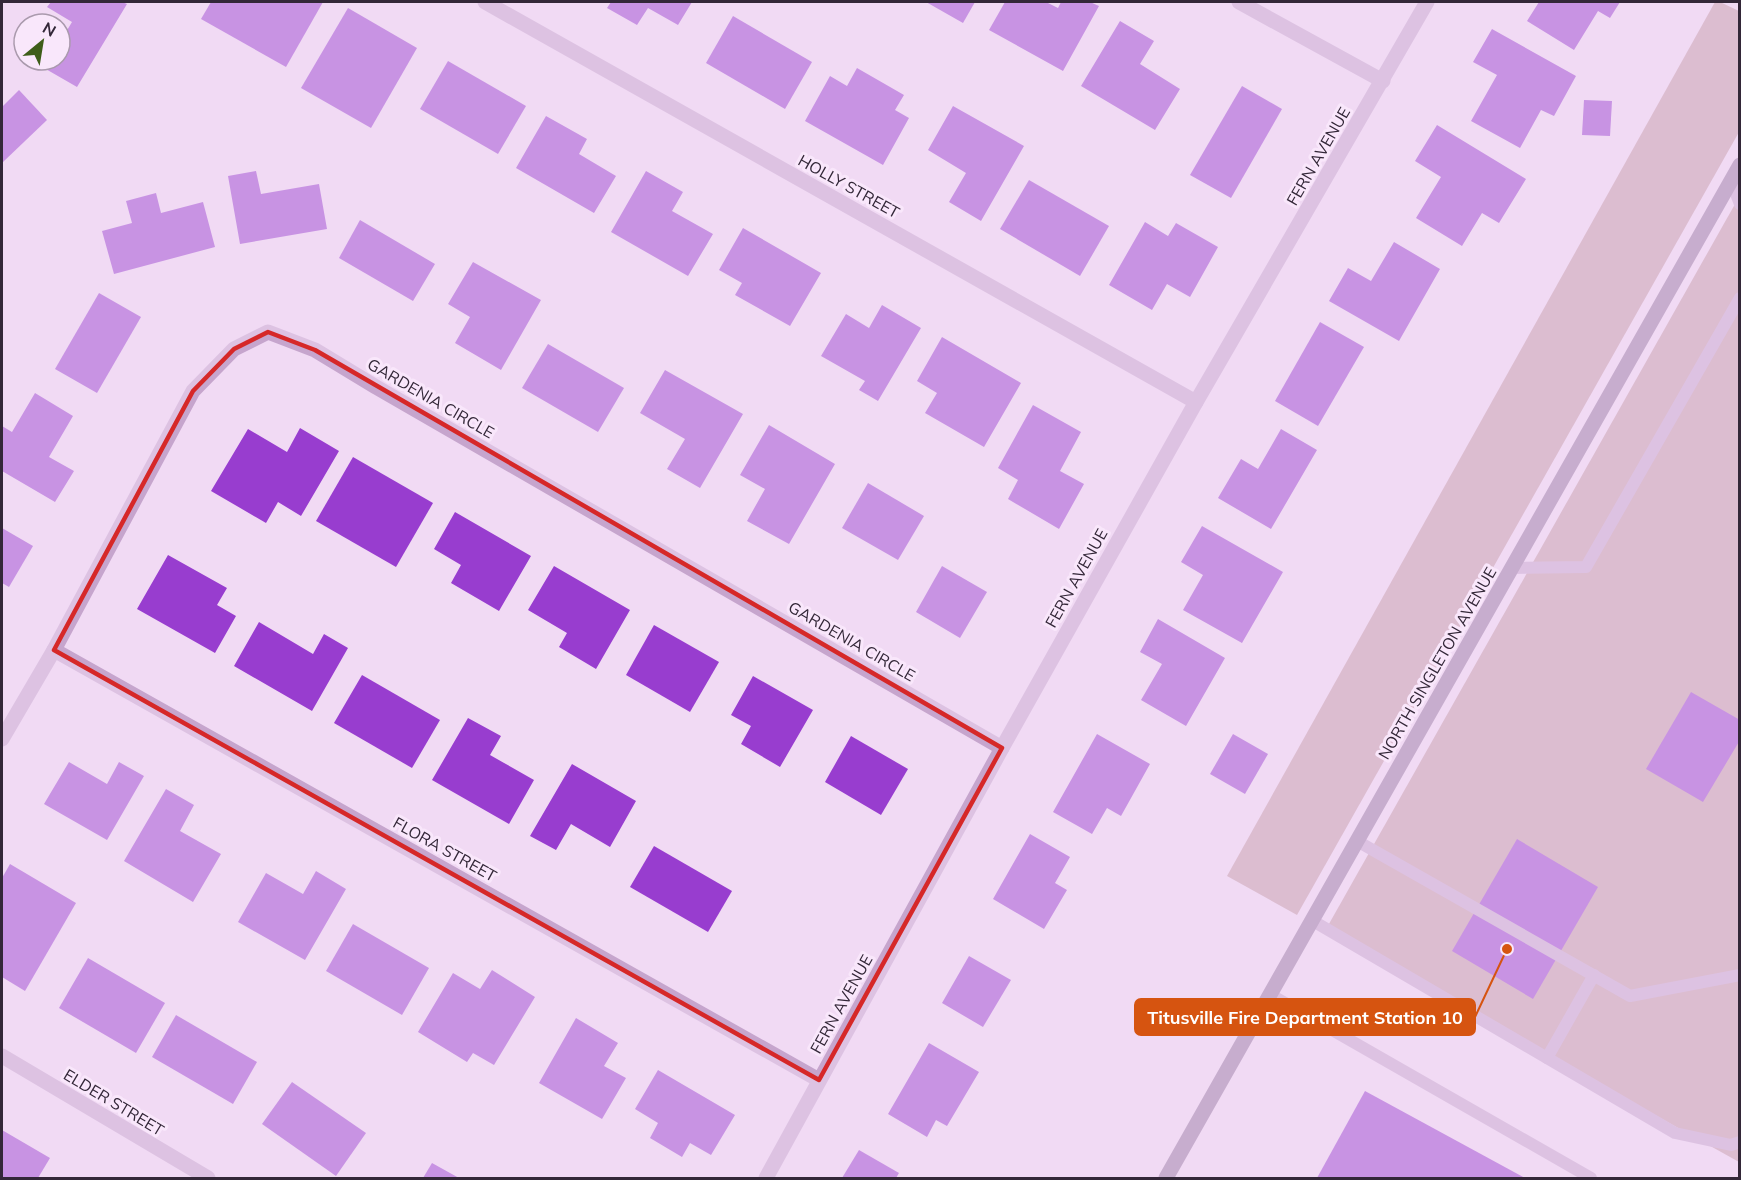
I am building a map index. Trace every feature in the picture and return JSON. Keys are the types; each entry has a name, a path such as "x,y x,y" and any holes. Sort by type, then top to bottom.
{"street":[{"name":"HOLLY STREET","path":"485,2 1196,402"},
{"path":"1239,2 1383,81"},
{"name":"FERN AVENUE","path":"766,1179 1002,748 1196,402 1427,2"},
{"name":"NORTH SINGLETON AVENUE","path":"1167,1179 1740,165"},
{"name":"GARDENIA CIRCLE","path":"2,739 54,650 192,391 234,349 268,332 315,350 1002,748"},
{"name":"FLORA STREET","path":"54,650 819,1080"},
{"name":"ELDER STREET","path":"2,1056 208,1179"}],"lane":[{"path":"1731,181 1740,204"},
{"path":"1512,568 1586,567 1740,298"},
{"path":"1357,841 1630,996 1740,975"},
{"path":"1312,921 1675,1133 1731,1145 1740,1142"},
{"path":"1547,1058 1594,975"},
{"path":"1271,995 1591,1179"}],"highlighted area":[{"path":"268,332 315,350 1002,748 819,1080 54,650 193,391 234,349"}],"shaded area":[{"path":"1715,2 1739,11 1739,132 1297,915 1227,876"},
{"path":"1739,197 1739,1162 1325,931"}],"building":[{"path":"51,2 122,2 127,4 77,87 51,72 72,72 72,12 55,12 47,7"},
{"path":"211,2 323,2 286,67 201,19"},
{"path":"611,2 692,2 678,25 648,8 637,25 607,8"},
{"path":"926,2 975,2 963,23"},
{"path":"1005,2 1046,2 1058,8 1061,2 1090,2 1099,6 1063,71 989,30"},
{"path":"1539,2 1620,2 1610,18 1598,11 1574,50 1527,21"},
{"path":"348,8 417,48 371,128 301,88"},
{"path":"733,16 812,62 785,109 706,63"},
{"path":"1120,21 1154,41 1140,64 1180,89 1155,130 1081,86"},
{"path":"1492,29 1576,76 1554,116 1541,110 1520,148 1471,121 1497,75 1473,62"},
{"path":"448,61 526,106 498,154 420,109"},
{"path":"857,68 904,95 895,110 909,118 883,165 805,121 830,76 847,86"},
{"path":"1242,86 1282,109 1231,198 1190,175"},
{"path":"19,90 47,120 2,163 2,107"},
{"path":"1584,100 1612,101 1610,136 1582,135"},
{"path":"953,106 1024,146 981,221 949,202 966,173 928,150"},
{"path":"546,116 587,139 579,154 616,176 594,213 516,168"},
{"path":"1437,125 1526,179 1499,223 1482,213 1462,246 1416,218 1441,177 1415,161"},
{"path":"256,171 261,194 319,184 327,229 240,244 228,176"},
{"path":"646,171 683,192 672,211 713,234 688,276 611,232"},
{"path":"1029,180 1109,226 1080,276 1000,229"},
{"path":"156,193 161,213 203,202 215,247 114,274 102,231 132,223 126,201"},
{"path":"360,220 435,264 413,301 339,258"},
{"path":"1145,222 1168,236 1176,223 1218,247 1190,297 1167,284 1152,310 1109,285"},
{"path":"743,228 821,273 790,326 735,295 742,283 719,270"},
{"path":"1394,242 1440,269 1399,341 1329,301 1348,268 1371,281"},
{"path":"473,262 541,300 501,370 455,343 470,317 448,304"},
{"path":"99,293 141,317 97,393 55,369"},
{"path":"882,305 921,328 878,401 859,390 865,381 821,356 846,314 869,328"},
{"path":"1320,322 1364,347 1318,426 1275,401"},
{"path":"942,337 1021,383 984,447 925,413 937,393 917,381"},
{"path":"548,344 624,388 598,432 522,388"},
{"path":"665,370 743,414 700,488 667,469 685,439 640,413"},
{"path":"35,393 73,416 49,457 74,471 55,502 2,471 2,426 12,432"},
{"path":"1033,405 1081,432 1060,471 1084,484 1059,529 1008,499 1018,480 998,468"},
{"path":"769,425 835,464 789,544 747,521 765,489 740,475"},
{"path":"300,428 339,451 301,516 278,502 266,523 211,491 248,429 287,452"},
{"path":"1281,429 1317,450 1271,529 1218,498 1241,459 1258,469"},
{"path":"353,457 433,503 396,567 316,521"},
{"path":"868,483 924,516 898,560 842,528"},
{"path":"455,512 531,556 499,611 451,583 461,565 434,549"},
{"path":"1202,526 1283,572 1242,643 1183,610 1203,575 1181,562"},
{"path":"2,528 33,546 9,587 2,583"},
{"path":"168,555 227,588 217,605 236,616 215,653 137,609"},
{"path":"554,566 630,610 596,669 559,647 567,633 528,610"},
{"path":"942,566 987,592 960,638 916,612"},
{"path":"1158,619 1225,658 1186,726 1141,700 1162,664 1140,652"},
{"path":"259,622 313,654 324,634 348,648 312,711 234,666"},
{"path":"654,625 719,662 690,712 626,675"},
{"path":"362,675 440,720 412,768 334,723"},
{"path":"753,676 813,710 780,767 741,744 751,726 731,715"},
{"path":"1691,692 1740,720 1740,740 1703,802 1646,769"},
{"path":"468,718 501,736 490,755 534,780 509,824 432,780"},
{"path":"1097,734 1150,764 1121,816 1107,808 1092,834 1053,812"},
{"path":"1233,734 1268,754 1245,794 1210,774"},
{"path":"851,736 908,769 881,815 825,782"},
{"path":"69,762 107,784 119,762 144,776 107,840 44,804"},
{"path":"572,764 636,801 610,847 571,824 556,850 530,836"},
{"path":"166,789 194,805 180,831 221,854 193,902 124,861"},
{"path":"1030,834 1070,857 1055,883 1067,890 1044,929 993,899"},
{"path":"1517,839 1598,887 1533,999 1452,951"},
{"path":"654,846 732,891 708,932 630,887"},
{"path":"10,864 76,903 25,991 2,977 2,878"},
{"path":"316,871 346,889 305,960 238,922 266,873 303,894"},
{"path":"353,924 429,968 402,1015 326,971"},
{"path":"969,956 1011,980 983,1027 942,1003"},
{"path":"88,958 165,1003 136,1053 59,1008"},
{"path":"492,970 535,997 494,1065 473,1053 467,1062 418,1032 453,973 480,989"},
{"path":"176,1015 257,1062 233,1104 152,1057"},
{"path":"576,1018 618,1043 604,1066 626,1078 602,1119 539,1083"},
{"path":"929,1043 979,1072 947,1126 936,1120 927,1137 888,1114"},
{"path":"658,1070 735,1115 711,1155 690,1143 682,1157 650,1138 658,1123 635,1109"},
{"path":"292,1082 366,1133 336,1176 262,1124"},
{"path":"1365,1091 1525,1178 1317,1178"},
{"path":"2,1130 50,1158 38,1178 2,1178"},
{"path":"859,1150 899,1173 896,1178 842,1178"},
{"path":"432,1163 459,1178 423,1178"}],"place":[{"name":"Titusville Fire Department Station 10","path":"1507,949"}]}
